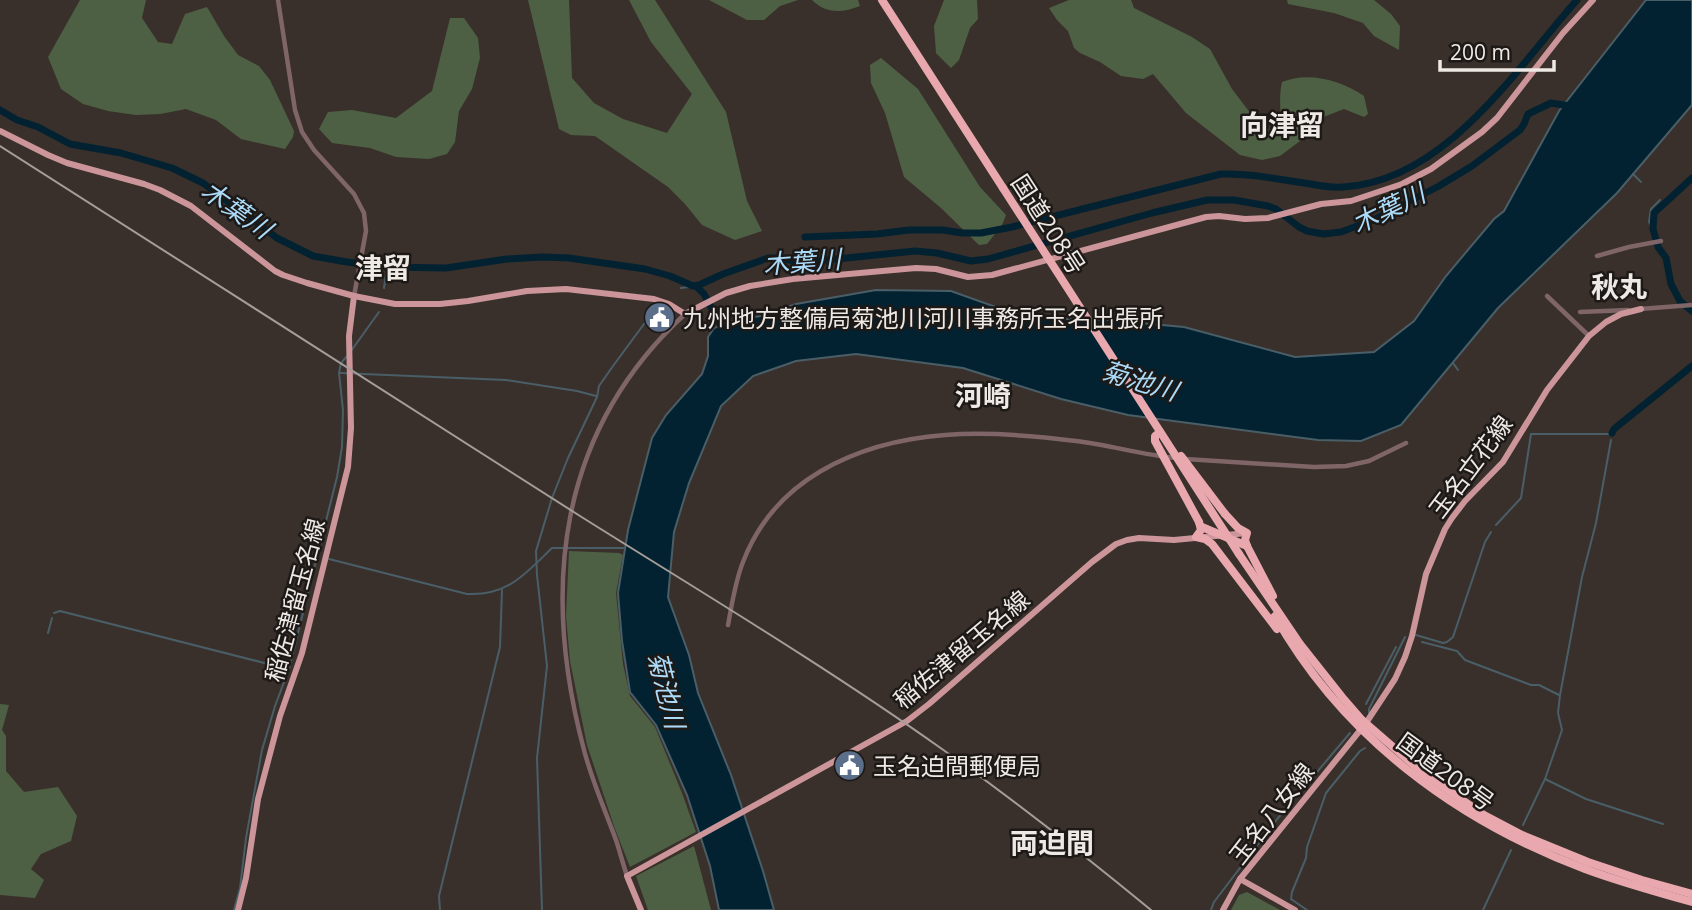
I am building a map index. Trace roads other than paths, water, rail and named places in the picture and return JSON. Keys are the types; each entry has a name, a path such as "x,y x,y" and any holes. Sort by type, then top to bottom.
{"highway":[{"name":"国道208号","path":"882,0 1252,574 1300,644 1363,726 1423,773 1495,821 1570,855 1692,894"},
{"path":"1148,412 1225,514 1247,533 1247,547 1274,599 1310,655"},
{"path":"1160,432 1155,436 1155,441 1200,524 1200,533 1196,537"},
{"path":"1223,558 1220,542 1227,525 1225,514"},
{"path":"1200,524 1247,547"},
{"path":"1196,537 1212,544 1308,667"},
{"name":"国道208号","path":"1252,574 1308,667 1402,766 1420,780 1502,832 1586,869 1692,902"}],"main road":[{"path":"0,131 67,163 144,184 191,205 283,275 307,284 395,304 440,304 527,291 566,289 654,299 685,314 726,293 789,279 916,268 936,269 968,277 992,275 1206,217 1258,219 1278,216 1321,204 1351,201 1402,184 1431,169 1497,118 1592,0"},
{"name":"稲佐津留玉名線","path":"239,910 258,799 280,716 302,653 341,498 350,449 348,336 355,294"},
{"name":"玉名立花線","path":"1363,726 1395,679 1405,657 1426,574 1445,529 1463,503 1503,462 1547,390 1590,336 1606,322 1641,309"},
{"name":"稲佐津留玉名線","path":"629,874 907,721 1116,544 1139,538 1174,540 1247,533"},
{"name":"玉名八女線","path":"1295,910 1240,879 1363,726"},
{"path":"629,874 641,910"},
{"path":"1223,910 1240,879"}],"street":[{"path":"278,0 295,110 302,132 314,150 354,194 364,213 366,231 355,294"},
{"path":"1597,256 1661,242"},
{"path":"1546,296 1590,336"},
{"path":"1580,312 1692,304"},
{"path":"629,874 587,763 571,694 562,618 565,552 578,480 602,422 641,360 685,314"},
{"path":"728,625 743,562 771,513 791,491 807,479 836,462 885,443 956,434 1020,436 1077,441 1158,457 1332,467 1369,461 1406,443"}],"water":[{"name":"菊池川","path":"1646,0 1692,0 1692,105 1617,193 1498,308 1401,425 1361,441 1318,440 1128,415 1061,399 963,368 856,354 796,361 753,376 721,406 689,483 674,532 668,597 689,655 698,693 731,775 774,910 719,910 710,866 687,795 656,725 630,692 618,593 628,530 652,438 666,415 702,374 708,356 708,337 714,328 796,304 876,290 951,291 1004,310 1060,319 1184,327 1295,357 1374,352 1414,321 1446,276 1494,219 1504,211 1559,111"}],"waterway":[{"path":"805,237 909,230 981,233 1221,174 1335,187 1380,180 1414,165 1446,144 1475,118 1577,0"},
{"name":"木葉川","path":"0,110 70,144 121,153 172,168 203,183 277,238 313,256 387,267 446,268 507,259 569,258 645,269 693,286 768,258 817,261 915,251 971,261 988,259 1207,200 1234,200 1268,206 1307,231 1323,234 1341,232 1373,220 1472,166 1520,130 1528,114 1551,103 1570,106"},
{"path":"1633,174 1641,182"},
{"path":"1692,178 1654,213 1653,229 1658,247 1666,258 1671,284 1680,301 1692,311"},
{"path":"1653,229 1649,222 1651,209 1660,200"},
{"path":"384,288 387,267"},
{"name":"木葉川","path":"681,288 696,286"},
{"path":"696,286 704,294 725,333"},
{"path":"542,910 537,758 547,666 536,551 552,498 597,397 599,386 658,305"},
{"path":"351,351 379,312"},
{"path":"234,910 240,888 262,750 289,669 337,477 342,447 343,410 339,373 341,363 348,355"},
{"path":"1453,363 1458,370"},
{"path":"1612,433 1692,366"},
{"path":"340,373 506,380 596,396"},
{"path":"1496,525 1521,498 1531,434"},
{"path":"1532,434 1612,434"},
{"path":"1523,825 1545,779 1562,730 1558,713 1560,695 1611,440"},
{"path":"1416,635 1443,643 1453,637 1485,542 1491,532"},
{"path":"329,559 467,594 481,594 515,582 552,548 625,548"},
{"path":"440,910 439,896 500,647 502,590"},
{"path":"54,613 60,611 288,669"},
{"path":"48,633 52,618"},
{"path":"1369,713 1405,637"},
{"path":"1422,642 1457,651 1465,660 1531,685 1539,685 1559,695"},
{"path":"1366,704 1396,647"},
{"path":"1211,910 1214,902 1278,818 1350,733"},
{"path":"1307,910 1291,899 1292,892 1306,858 1307,847 1326,793 1365,748"},
{"path":"1545,779 1586,799 1663,824"},
{"path":"1483,910 1511,850"}],"railway":[{"path":"0,146 853,688 995,788 1151,910"}],"place":[{"name":"九州地方整備局菊池川河川事務所玉名出張所","path":"660,317"},
{"name":"玉名迫間郵便局","path":"850,765"}],"district":[{"name":"向津留","path":"1282,124"},
{"name":"津留","path":"383,267"},
{"name":"秋丸","path":"1619,286"},
{"name":"河崎","path":"983,395"},
{"name":"両迫間","path":"1052,842"}]}
